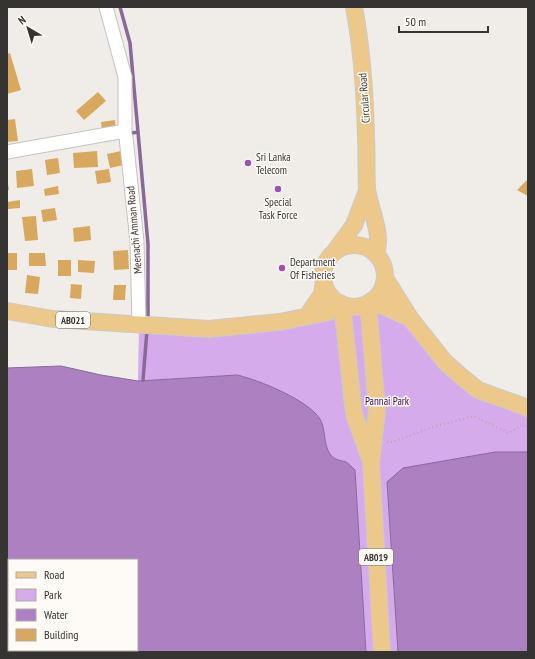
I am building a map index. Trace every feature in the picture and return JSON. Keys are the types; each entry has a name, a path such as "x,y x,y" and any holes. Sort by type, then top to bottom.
{"main road":[{"name":"Circular Road","path":"354,7 360,40 366,136 367,189 376,227 378,248 376,254 384,269 385,278 410,318 445,362 478,390 528,408"},
{"name":"Circular Road","path":"307,316 322,294 325,266 332,254 354,225 367,189"},
{"path":"332,254 338,249 354,245 362,246 376,254"},
{"path":"324,281 332,298 341,304 359,306 369,302 380,291 385,278"},
{"path":"369,302 410,318"},
{"name":"AB019","path":"369,302 377,410 371,463 382,652"},
{"name":"AB021","path":"7,311 53,319 209,329 280,322 329,312 341,304"},
{"name":"AB019","path":"341,304 354,414 371,463"}],"street":[{"name":"Meenachi Amman Road","path":"106,7 125,77 125,134 145,325"},
{"path":"7,152 125,134"}],"path":[{"path":"374,442 393,442 436,426 474,416 509,432 522,425 528,427"}],"green space":[{"name":"Pannai Park","path":"368,303 399,314 462,377 528,408 528,452 495,452 458,460 387,482 398,652 366,652 355,470 346,462 335,459 330,454 326,446 322,423 314,412 294,398 282,392 257,381 237,375 138,381 139,324 209,329 342,304 359,306"}],"water":[{"path":"61,366 138,381 237,375 258,381 294,398 314,412 322,423 326,446 330,454 335,459 346,462 355,470 366,652 7,652 7,368"},
{"path":"495,452 528,452 528,652 398,652 387,482 403,468"}],"building":[{"path":"10,53 21,90 7,94 7,54"},
{"path":"98,92 106,101 84,120 76,111"},
{"path":"15,119 18,141 7,142 7,120"},
{"path":"115,120 116,130 102,131 101,122"},
{"path":"97,151 98,167 74,168 73,153"},
{"path":"121,151 124,165 110,168 107,154"},
{"path":"58,158 60,173 47,175 45,160"},
{"path":"32,169 34,186 17,188 16,171"},
{"path":"109,169 111,182 97,184 95,171"},
{"path":"7,177 9,190 7,190"},
{"path":"528,179 528,196 517,190"},
{"path":"58,186 59,194 45,196 44,189"},
{"path":"20,200 20,208 7,209 7,202"},
{"path":"55,208 57,220 43,222 41,210"},
{"path":"36,216 38,240 25,241 22,217"},
{"path":"90,226 91,240 74,242 73,228"},
{"path":"128,250 129,269 114,270 113,251"},
{"path":"7,253 17,253 17,270 7,270"},
{"path":"29,253 45,253 46,266 29,266"},
{"path":"58,260 71,260 71,276 58,276"},
{"path":"78,260 95,261 94,273 78,272"},
{"path":"27,275 40,277 38,294 25,293"},
{"path":"71,284 82,285 81,299 70,298"},
{"path":"114,285 126,285 125,300 113,300"}],"waterway":[{"path":"120,7 130,43 138,132 148,244 148,319"},
{"path":"126,134 138,132"},
{"path":"143,380 147,330"}],"place":[{"name":"Sri Lanka Telecom","path":"248,163"},
{"name":"Special Task Force","path":"278,189"},
{"name":"Department Of Fisheries","path":"282,268"}]}
